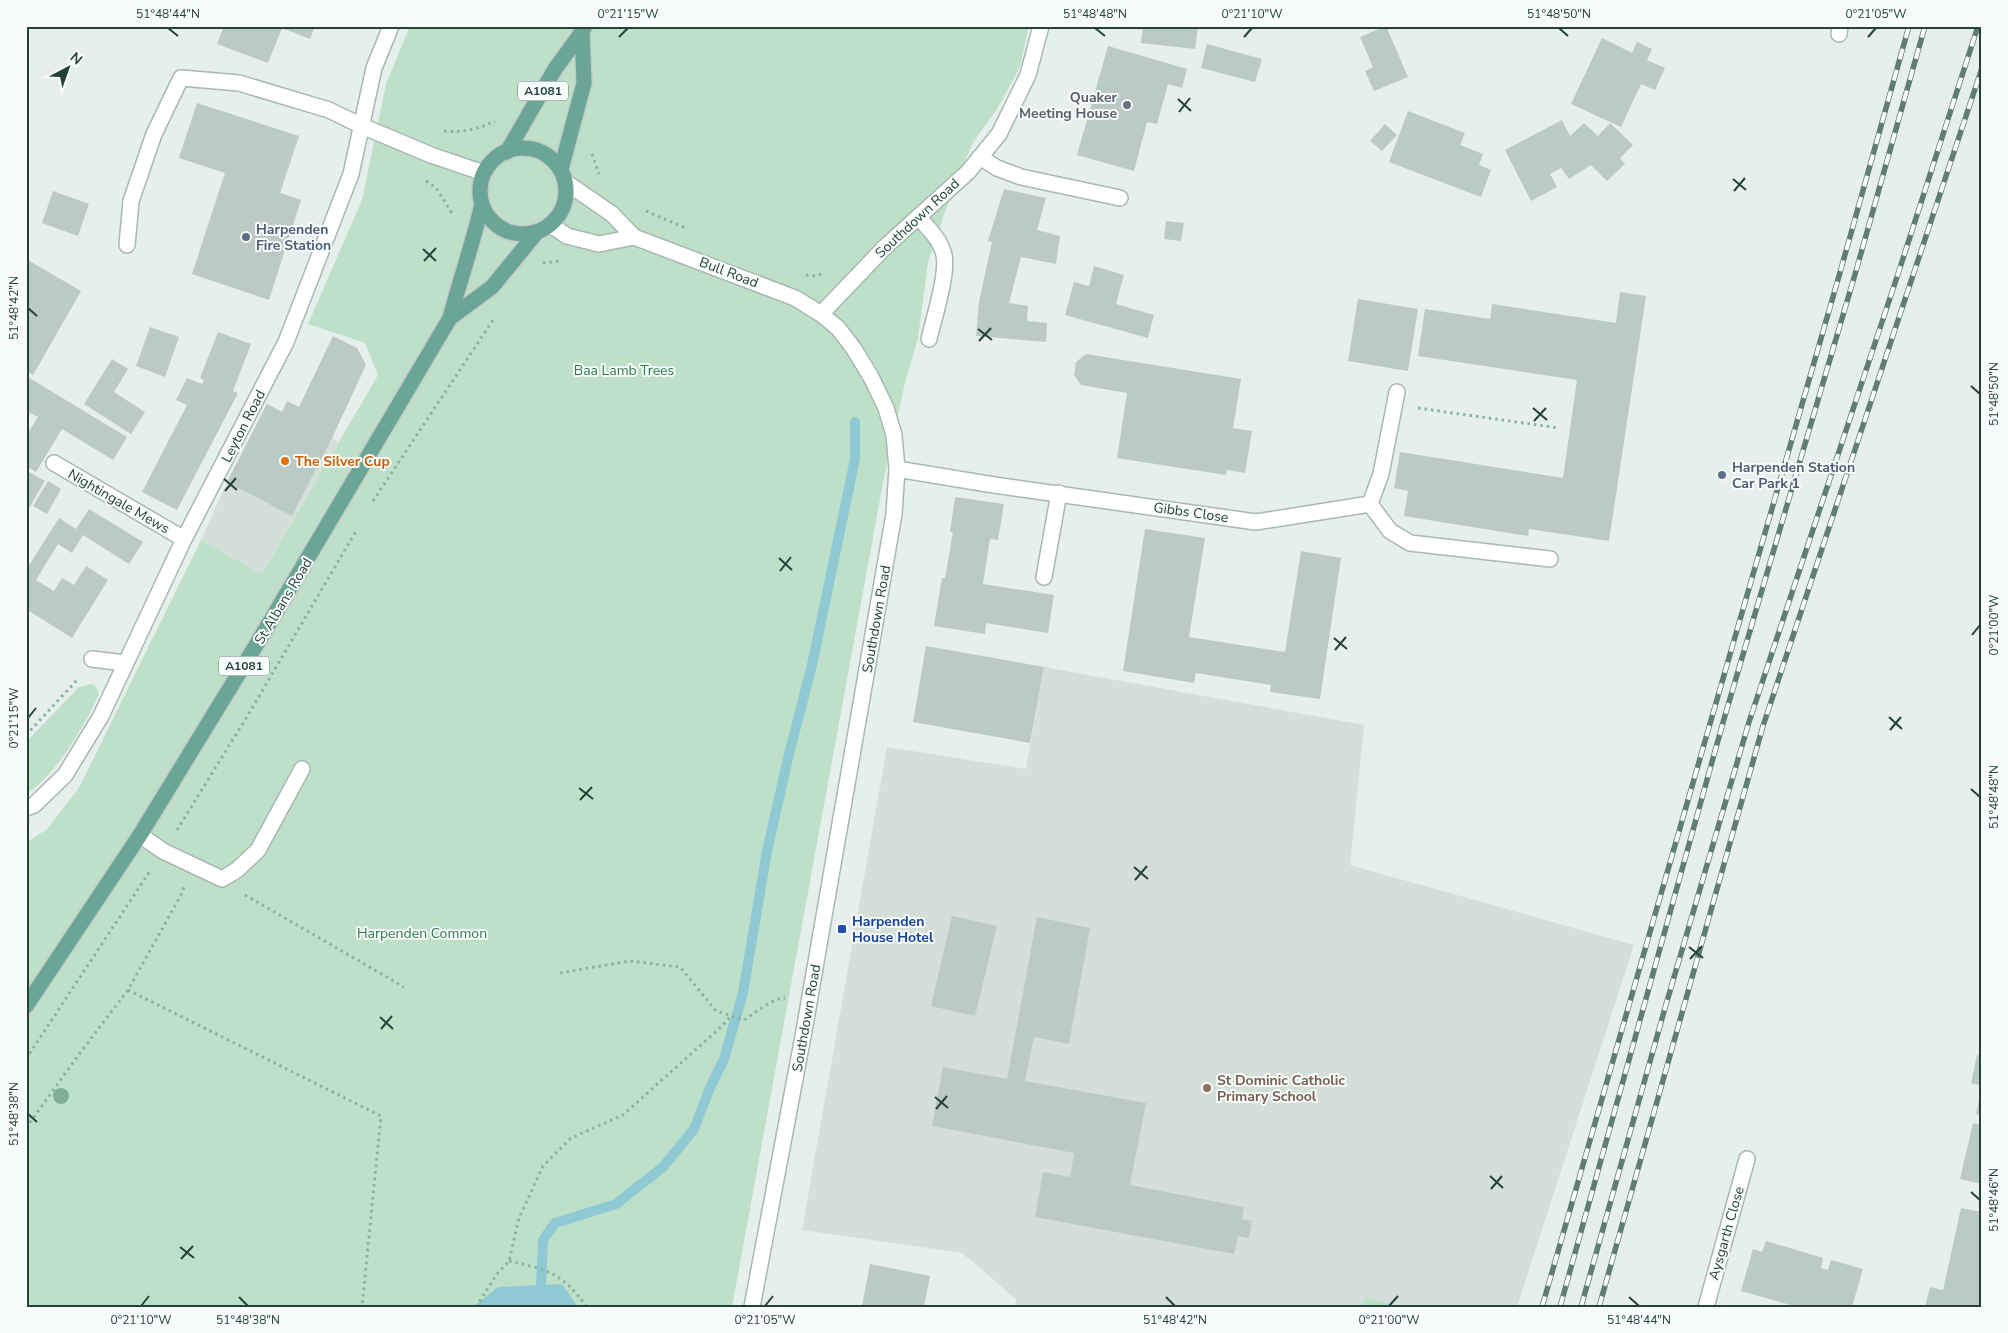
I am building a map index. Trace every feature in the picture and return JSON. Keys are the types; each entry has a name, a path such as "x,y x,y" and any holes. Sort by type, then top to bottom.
{"main road":[{"name":"A1081","path":"484,173 496,157 507,152 555,68 584,29"},
{"name":"A1081","path":"551,225 562,212 567,197 564,176 584,83 584,29"},
{"path":"507,152 521,148 538,151 550,157 564,176"},
{"name":"St Albans Road","path":"484,173 480,188 482,204 490,220 504,230 520,234 537,232 551,225"},
{"name":"St Albans Road","path":"26,1006 140,835 255,647 450,318 463,271 470,255 482,204"},
{"name":"St Albans Road","path":"450,318 492,287 537,232"}],"street":[{"name":"Leyton Road","path":"26,808 34,805 65,775 101,716 184,539 286,342 351,174 374,68 391,26"},
{"name":"Southdown Road","path":"752,1307 810,996 894,514 897,469 894,435 886,408 871,377 854,349 838,328 821,314 878,253 968,172 999,134 1028,75 1041,26"},
{"path":"127,245 131,202 154,134 181,78 239,83 329,110 431,155 484,173"},
{"path":"980,157 997,168 1021,177 1120,198"},
{"name":"Bull Road","path":"564,176 612,214 634,237 795,298 821,314"},
{"path":"918,217 939,242 944,256 944,275 929,339"},
{"path":"551,225 567,236 599,244 634,237"},
{"path":"1396,398 1380,474 1370,504 1390,531 1410,543 1550,559"},
{"name":"Nightingale Mews","path":"54,463 184,539"},
{"name":"Gibbs Close","path":"897,469 994,485 1256,522 1370,504"},
{"path":"1044,577 1059,494"},
{"path":"92,659 125,663"},
{"path":"140,835 163,851 222,879 237,870 258,850 302,769"},
{"name":"Aysgarth Close","path":"1706,1307 1747,1159"}],"path":[{"path":"638,208 691,230"},
{"path":"536,268 542,263 561,260"},
{"path":"798,273 816,276 831,270"},
{"path":"372,502 496,315"},
{"path":"1396,398 1558,428"},
{"path":"26,1059 163,851 248,715 358,527"},
{"path":"26,734 74,684 92,659"},
{"path":"26,1128 128,990 181,895 190,864"},
{"path":"222,879 238,891 404,987"},
{"path":"560,973 630,961 680,967 716,1011 744,1020 763,1008 774,998 810,996"},
{"path":"128,990 381,1116 362,1307"},
{"path":"476,1307 497,1274 509,1261 519,1218 543,1166 571,1138 623,1115 731,1016"},
{"path":"509,1261 552,1272 574,1289 588,1307"}],"shaded area":[{"path":"267,404 339,442 262,574 201,540 227,482"},
{"name":"St Dominic Catholic Primary School","path":"1044,667 1364,725 1350,865 1634,945 1517,1307 1015,1307 1016,1299 962,1253 802,1230 887,747 1026,769"}],"green space":[{"name":"Harpenden Common","path":"410,26 1029,26 1020,67 997,109 972,144 945,212 928,263 918,338 905,383 883,483 732,1307 26,1307 26,843 47,829 79,788 201,540 262,574 378,375 365,343 308,324 362,200 386,84"},
{"path":"92,684 96,687 99,694 86,721 59,762 48,775 26,794 26,742 79,687"},
{"path":"1365,1297 1399,1307 1362,1307"}],"water":[{"path":"562,1284 578,1307 473,1307 498,1287"}],"building":[{"path":"224,26 315,26 310,39 282,28 268,63 217,44"},
{"path":"1143,26 1198,26 1195,49 1141,43"},
{"path":"1386,26 1408,77 1374,91 1365,71 1373,67 1360,37"},
{"path":"1602,38 1632,53 1637,42 1652,49 1647,60 1665,68 1655,90 1641,84 1621,127 1571,104"},
{"path":"1207,44 1262,59 1255,82 1201,68"},
{"name":"Quaker Meeting House","path":"1108,46 1187,69 1182,88 1168,84 1157,124 1147,122 1134,171 1077,155"},
{"name":"Harpenden Fire Station","path":"197,103 299,136 280,193 301,200 269,300 192,274 225,173 179,158"},
{"path":"1408,111 1465,133 1460,145 1483,154 1479,165 1491,170 1481,197 1389,162"},
{"path":"1562,120 1570,136 1584,123 1598,136 1610,123 1633,145 1620,158 1625,164 1607,181 1591,165 1569,179 1561,168 1550,174 1557,187 1531,201 1505,150"},
{"path":"1385,124 1397,135 1382,151 1370,141"},
{"path":"1004,189 1046,198 1037,230 1060,236 1056,264 1021,257 1009,303 1028,306 1027,321 1047,323 1046,342 976,336 979,302 992,242 988,241"},
{"path":"53,191 89,204 78,236 42,223"},
{"path":"1166,221 1184,223 1181,241 1164,239"},
{"path":"26,259 81,291 33,375 26,371"},
{"path":"1094,266 1124,275 1116,304 1154,315 1148,338 1065,315 1074,282 1089,286"},
{"path":"1620,292 1646,296 1609,541 1529,529 1528,536 1404,516 1408,491 1394,488 1400,452 1563,478 1577,380 1418,356 1425,309 1490,319 1492,304 1616,323"},
{"path":"1358,299 1418,309 1408,371 1348,361"},
{"path":"150,327 179,337 165,377 136,366"},
{"path":"218,332 251,344 233,391 238,393 177,510 142,492 187,405 176,400 187,378 202,384 204,380 200,378"},
{"path":"333,336 357,348 366,365 332,438 292,516 227,482 267,404 282,412 287,401 299,407"},
{"path":"1086,354 1241,379 1233,428 1252,431 1245,473 1227,470 1226,475 1117,458 1127,393 1081,385 1074,375 1076,362"},
{"path":"112,359 128,369 114,392 145,412 131,434 84,404"},
{"path":"26,376 127,437 113,460 62,429 36,472 26,466 26,436 38,417 26,411"},
{"path":"26,470 45,481 29,508 26,507"},
{"path":"48,481 61,489 47,514 33,506"},
{"path":"955,497 1004,504 998,540 990,539 983,584 1054,595 1048,633 986,623 985,634 934,626 942,578 945,578 953,532 950,532"},
{"path":"89,509 143,542 129,564 83,535 72,553 58,544 36,580 54,591 62,578 74,585 86,566 108,580 72,638 26,609 26,570 59,518 76,529"},
{"path":"1145,529 1205,538 1189,637 1285,652 1301,551 1341,558 1320,699 1270,692 1271,685 1196,673 1194,683 1123,671"},
{"path":"926,646 1044,667 1030,743 913,722"},
{"path":"952,916 997,926 975,1016 931,1006"},
{"path":"1037,917 1090,928 1069,1044 1034,1037 1025,1081 1146,1103 1130,1185 1244,1207 1242,1219 1252,1221 1249,1238 1238,1236 1234,1254 1035,1217 1043,1172 1070,1177 1074,1153 932,1126 943,1067 1007,1079"},
{"path":"1977,1055 1982,1056 1982,1086 1971,1083"},
{"path":"1982,1091 1982,1115 1976,1114"},
{"path":"1973,1123 1982,1125 1982,1184 1960,1179"},
{"path":"1961,1208 1982,1212 1982,1300 1980,1307 1925,1307 1930,1287 1943,1290"},
{"path":"1766,1241 1823,1258 1821,1268 1828,1270 1831,1260 1863,1269 1852,1307 1798,1307 1741,1291 1753,1249 1762,1252"},
{"path":"870,1264 930,1276 924,1307 862,1306"}],"waterway":[{"path":"541,1285 543,1240 555,1223 616,1204 663,1167 694,1129 709,1090 724,1059 743,993 767,851 812,665 855,459 855,422"}],"railway":[{"path":"1542,1307 1841,269 1909,26"},
{"path":"1560,1307 1724,719 1856,271 1925,26"},
{"path":"1581,1307 1665,1008 1749,722 1898,274 1978,26"},
{"path":"1599,1307 1763,726 1982,68"}],"place":[{"name":"Quaker Meeting House","path":"1127,105"},
{"name":"Harpenden Fire Station","path":"246,237"},
{"name":"The Silver Cup","path":"285,461"},
{"name":"Harpenden Station Car Park 1","path":"1722,475"},
{"name":"Harpenden House Hotel","path":"842,929"},
{"name":"St Dominic Catholic Primary School","path":"1207,1088"}],"park label":[{"name":"Baa Lamb Trees","path":"624,370"}]}
